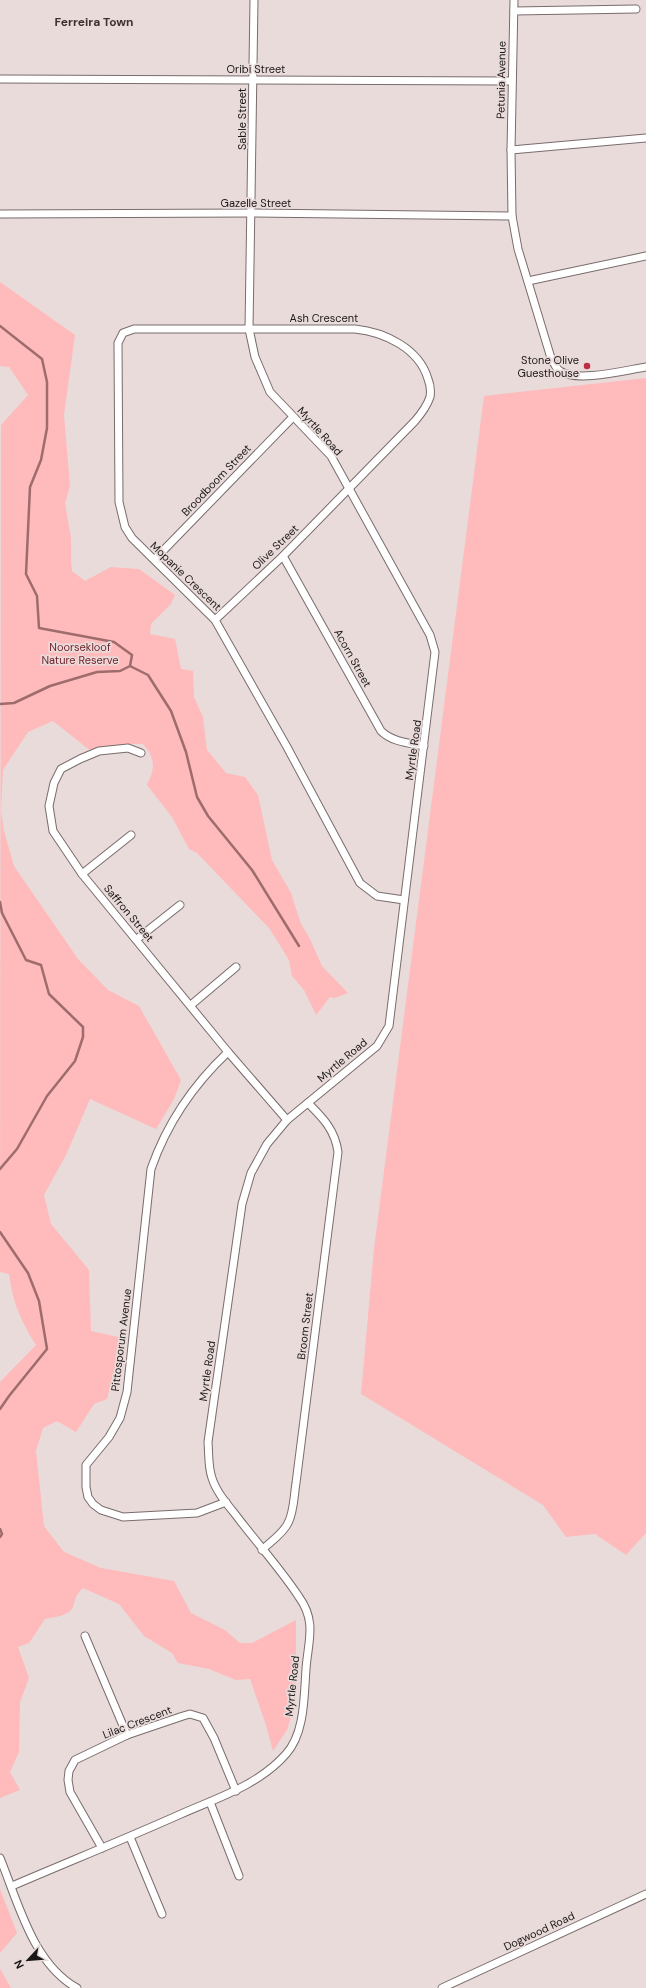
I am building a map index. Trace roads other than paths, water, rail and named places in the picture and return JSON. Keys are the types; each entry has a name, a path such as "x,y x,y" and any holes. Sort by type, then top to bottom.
{"street":[{"name":"Sable Street","path":"252,213 252,80 254,0"},
{"name":"Petunia Avenue","path":"514,0 511,150 512,216 518,249 551,358 558,370 567,375 586,376 646,367"},
{"path":"514,11 636,9"},
{"name":"Oribi Street","path":"0,79 512,81"},
{"path":"511,150 646,138"},
{"name":"Gazelle Street","path":"0,214 252,213 512,216"},
{"name":"Myrtle Road","path":"12,1886 236,1791 265,1773 287,1754 296,1737 300,1719 310,1637 310,1619 299,1596 226,1502 211,1477 208,1442 242,1204 251,1173 267,1144 287,1120 376,1046 389,1026 436,658 433,643 350,488 331,456 270,392 255,357 249,329 252,213"},
{"path":"528,281 646,256"},
{"name":"Mopanie Crescent","path":"249,329 134,329 123,332 119,339 119,502 125,528 132,538 155,559 215,620 287,747 356,878 365,888 377,896 404,900"},
{"name":"Ash Crescent","path":"249,329 355,329 371,331 389,338 405,347 418,359 430,384 430,396 424,410 350,488"},
{"name":"Broodboom Street","path":"155,559 293,417"},
{"name":"Olive Street","path":"215,620 283,556 350,488"},
{"name":"Acorn Street","path":"283,556 381,731 386,736 394,740 424,746"},
{"name":"Saffron Street","path":"140,753 128,748 99,751 61,769 54,782 49,806 53,831 82,874 137,939 228,1052 287,1120"},
{"path":"82,874 131,835"},
{"path":"137,939 180,905"},
{"path":"191,1005 236,967"},
{"name":"Pittosporum Avenue","path":"226,1502 197,1513 123,1517 101,1510 93,1504 88,1497 86,1488 86,1465 109,1437 120,1418 127,1392 151,1169 160,1144 189,1093 209,1070 228,1052"},
{"name":"Broom Street","path":"262,1550 283,1530 288,1522 296,1483 338,1152 337,1143 330,1128 308,1103"},
{"path":"85,1636 127,1735"},
{"name":"Lilac Crescent","path":"102,1848 70,1792 68,1780 69,1771 75,1760 127,1735 190,1714 203,1718 214,1738 236,1791"},
{"path":"210,1802 239,1876"},
{"path":"130,1837 162,1914"},
{"path":"0,1858 35,1946 56,1972 69,1984 77,1988"},
{"name":"Dogwood Road","path":"442,1988 646,1894"}],"waterway":[{"path":"0,326 42,359 47,382 47,428 41,460 30,487 26,574 37,596 39,628 114,642 132,655 130,666 120,671 97,672 50,686 14,703 0,704"},
{"path":"130,666 148,675 171,711 186,752 197,797 208,816 252,870 299,946"},
{"path":"0,902 2,913 26,960 41,965 49,994 83,1027 83,1037 75,1061 47,1096 17,1149 0,1169"},
{"path":"0,1232 28,1273 39,1301 47,1349 0,1409"},
{"path":"0,1529 2,1534 0,1537"}],"place":[{"name":"Stone Olive Guesthouse","path":"587,366"}],"district":[{"name":"Ferreira Town","path":"94,22"}],"park label":[{"name":"Noorsekloof Nature Reserve","path":"80,653"}]}
